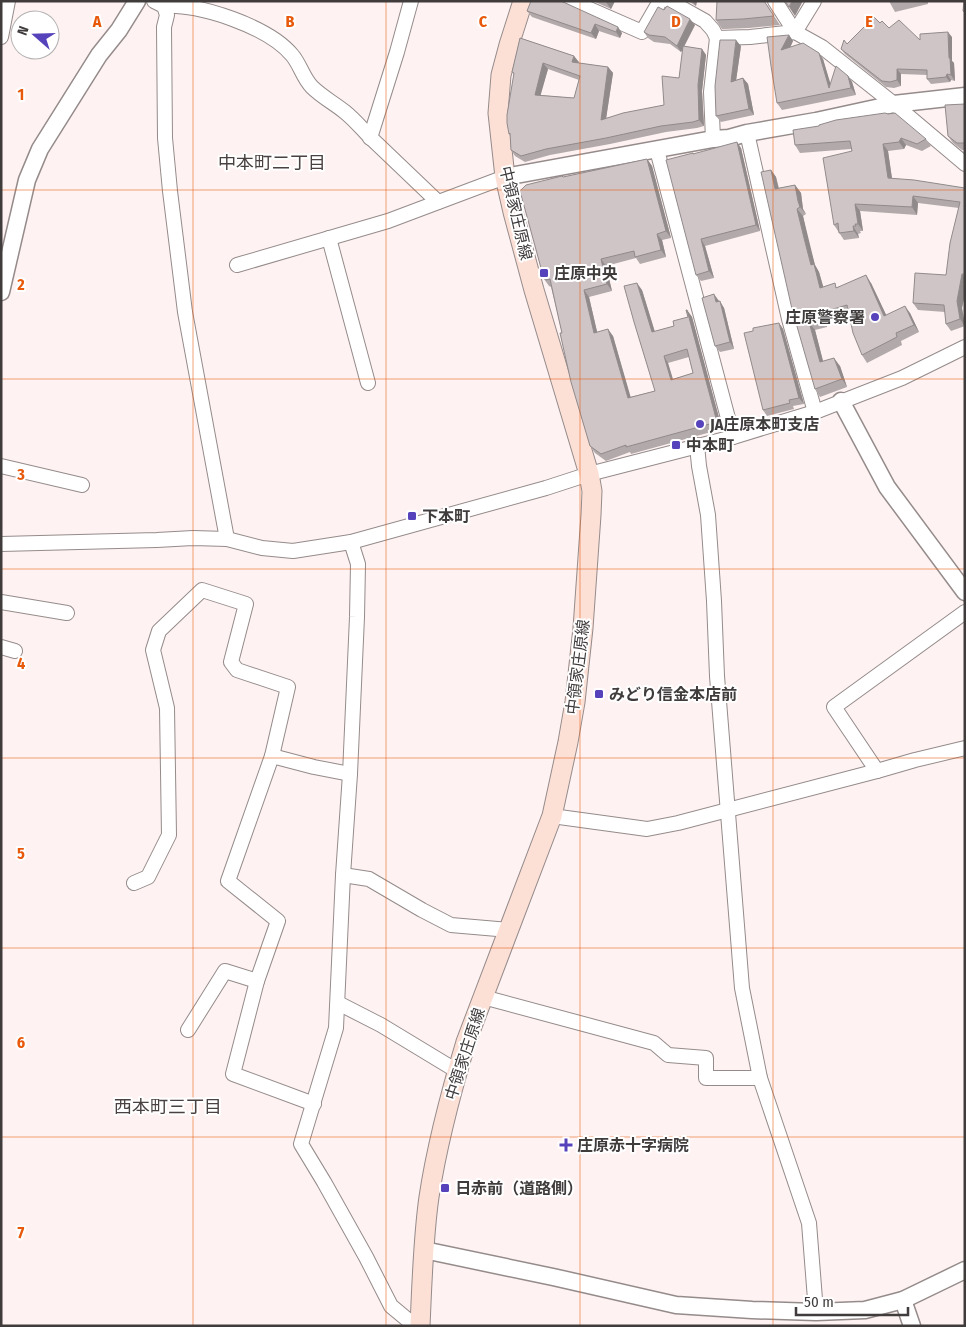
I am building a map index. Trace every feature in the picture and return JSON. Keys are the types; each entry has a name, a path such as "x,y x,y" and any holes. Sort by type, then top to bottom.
{"main road":[{"name":"中領家庄原線","path":"420,1326 424,1250 429,1199 437,1149 466,1042 552,816 568,742 583,628 592,515 592,491 589,474 534,290 505,177 498,113 501,75 523,1"}],"street":[{"path":"1,37 8,1"},
{"path":"1,292 27,180 40,149 99,55 137,1"},
{"path":"370,138 411,1"},
{"path":"571,1 642,32 660,1"},
{"path":"669,1 705,21 717,38 711,92 713,140"},
{"path":"775,1 795,32 822,47 965,164"},
{"path":"795,32 814,1"},
{"path":"159,4 175,5 223,15 256,29 279,43 292,55 310,86 324,98 346,112 370,138 438,202"},
{"path":"159,4 167,15 164,27 165,138 185,312 227,539"},
{"path":"717,38 750,37 795,32"},
{"path":"237,265 388,221 505,177 729,138 894,104 965,96"},
{"path":"746,133 789,319 815,412"},
{"path":"657,150 733,437"},
{"path":"329,238 368,383"},
{"path":"1,544 193,538 227,539 262,548 293,552 351,542 546,488 589,474 733,437 815,412 902,378 965,346"},
{"path":"841,401 887,487 965,592"},
{"path":"697,445 708,515 717,676 742,988 760,1078 809,1223 816,1312"},
{"path":"1,466 82,485"},
{"path":"351,542 358,564 356,664 336,1028 301,1144 391,1306 415,1326"},
{"path":"134,883 148,877 169,835 167,708 153,650 159,631 202,590 246,604 231,662 237,670 288,687 272,756 228,881 278,921 257,980 233,1074 314,1104"},
{"path":"1,602 67,613"},
{"path":"877,771 834,708 965,612"},
{"path":"552,816 646,829 678,823 965,748"},
{"path":"272,756 350,774"},
{"path":"344,875 369,879 451,925 509,930"},
{"path":"188,1030 225,971 257,980"},
{"path":"483,997 654,1043 668,1055 706,1058 706,1078 760,1078"},
{"path":"338,1003 380,1025 457,1071"},
{"path":"424,1250 553,1277 676,1306 752,1310 816,1312 865,1310 903,1300 965,1270"},
{"path":"903,1300 912,1326"}],"building":[{"path":"531,1 561,1 618,27 616,32 595,24 591,33 527,11"},
{"path":"717,1 764,1 774,16 716,20"},
{"path":"785,1 792,1 789,7"},
{"path":"965,1 965,12 963,11"},
{"path":"667,6 690,19 677,46 665,37 649,35 644,32 658,7 664,10"},
{"path":"874,17 880,23 882,21 889,28 899,20 920,40 920,34 948,32 951,75 947,74 946,77 927,79 927,70 897,69 897,80 890,82 882,81 841,49 844,40 847,44"},
{"path":"789,35 781,50 803,43 819,53 829,88 836,66 848,76 851,88 777,103 767,37"},
{"path":"520,38 574,56 572,62 608,67 601,120 623,113 664,105 662,76 679,78 683,46 702,49 698,85 699,120 546,149 521,156 511,150 510,133 507,123 514,73 512,72","holes":["543,63 580,76 574,98 535,95"]},
{"path":"720,40 736,40 731,82 743,78 749,109 716,116 715,86"},
{"path":"965,104 965,143 957,143 948,136 945,105"},
{"path":"895,113 926,139 917,144 901,138 899,142 883,144 888,178 965,188 965,274 962,274 957,301 960,319 946,324 944,305 913,303 915,273 946,275 950,243 960,202 913,196 912,207 855,204 858,224 853,226 854,231 839,233 838,223 834,225 823,158 852,151 850,141 795,145 793,130 819,126 836,120"},
{"path":"737,142 756,225 701,239 709,271 696,275 666,160"},
{"path":"647,159 666,231 657,234 661,250 635,257 634,251 601,259 607,284 584,290 594,333 608,329 628,398 655,391 624,286 637,283 652,332 674,326 673,321 688,317 687,310 717,422 626,447 626,445 601,454 590,446 571,382 550,279 544,279 520,191 526,185","holes":["687,349 693,373 671,380 664,356"]},
{"path":"771,170 775,189 795,185 800,207 797,209 804,238 811,265 814,264 820,288 835,283 836,288 866,275 884,316 905,306 914,325 896,333 897,337 862,355 853,333 847,305 820,313 822,320 809,322 820,362 834,358 842,379 815,389 792,309 761,172"},
{"path":"714,294 716,302 720,301 730,342 715,346 702,298"},
{"path":"779,323 799,398 789,400 790,403 763,410 744,333 753,331 753,328"}],"place":[{"name":"庄原中央","path":"544,273"},
{"name":"庄原警察署","path":"875,317"},
{"name":"JA庄原本町支店","path":"700,424"},
{"name":"中本町","path":"676,445"},
{"name":"下本町","path":"412,516"},
{"name":"みどり信金本店前","path":"599,694"},
{"name":"庄原赤十字病院","path":"566,1145"},
{"name":"日赤前（道路側）","path":"445,1188"}],"district":[{"name":"中本町二丁目","path":"272,163"},
{"name":"西本町三丁目","path":"168,1107"}]}
